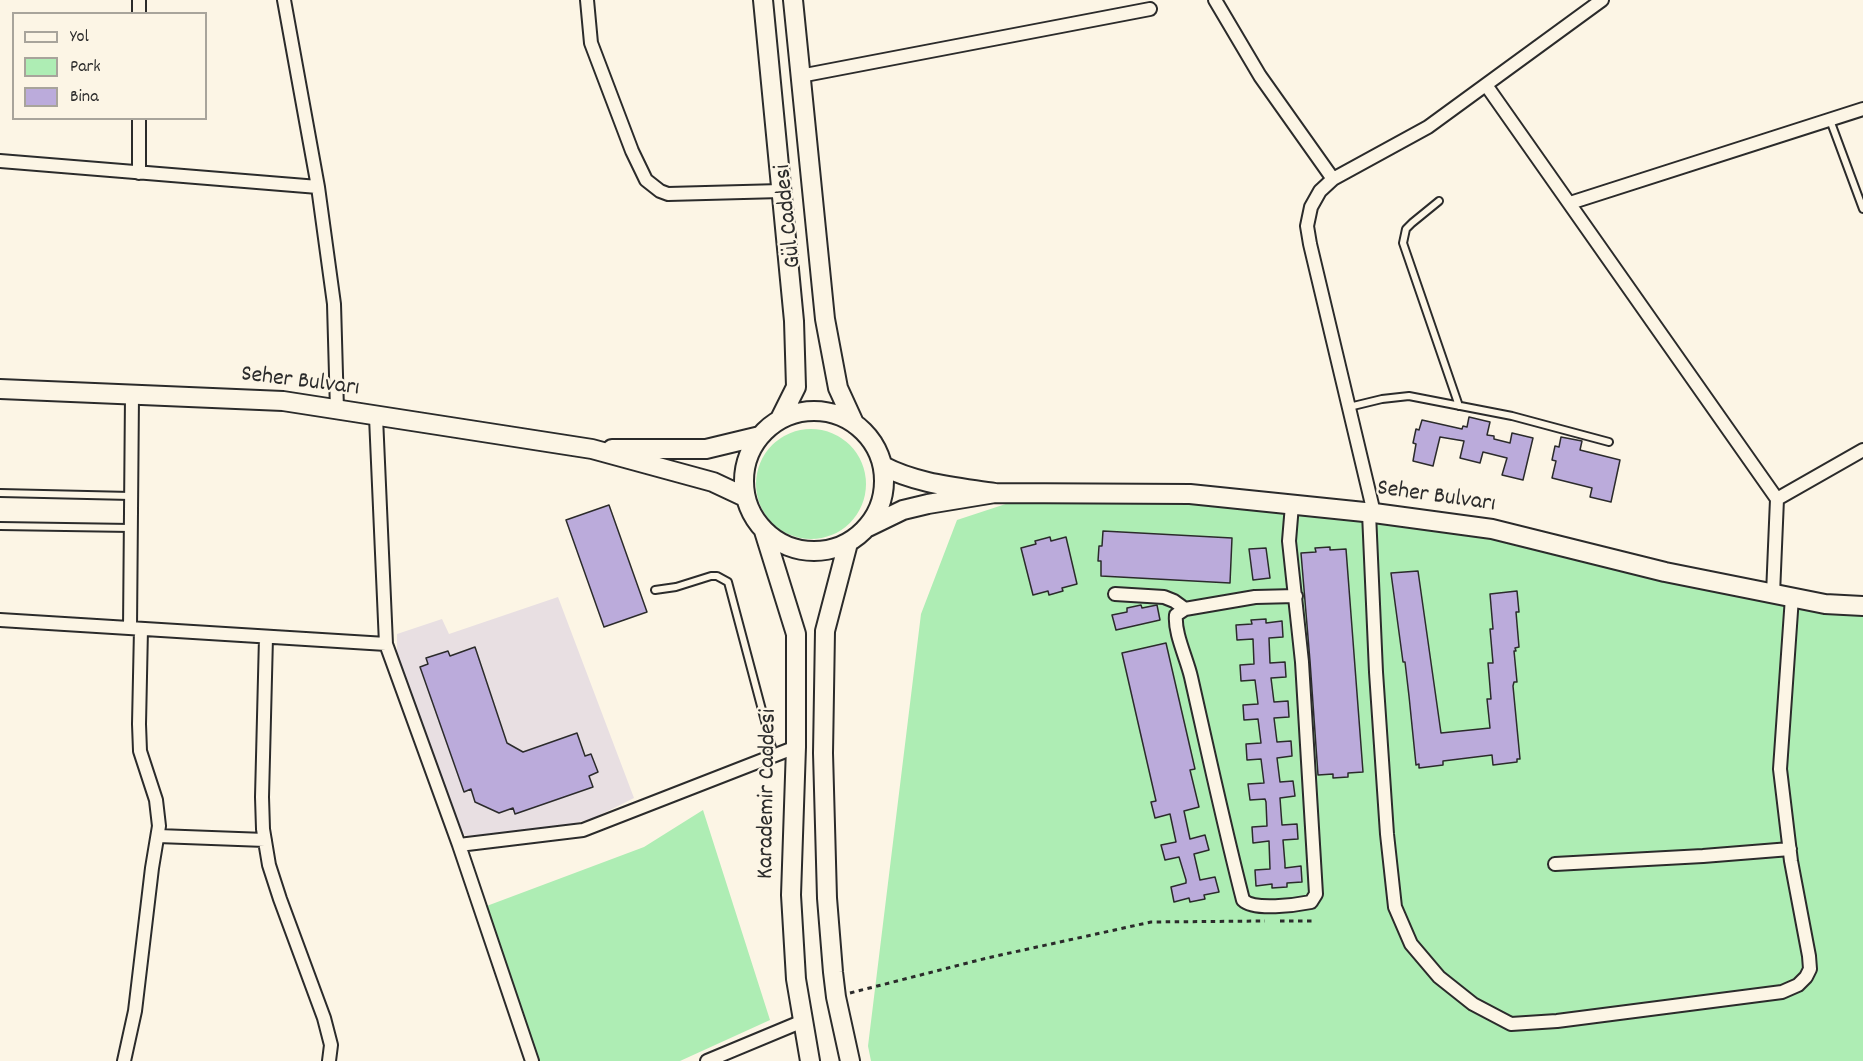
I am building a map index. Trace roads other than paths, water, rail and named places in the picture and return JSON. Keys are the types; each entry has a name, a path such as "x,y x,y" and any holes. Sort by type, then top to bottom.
{"street":[{"path":"284,0 318,188 334,304 337,410"},
{"path":"587,0 591,43 632,151 646,180 668,194 781,191"},
{"name":"Gül Caddesi","path":"763,0 794,321 796,387 780,419"},
{"name":"Gül Caddesi","path":"793,0 825,319 838,388 854,423"},
{"path":"1215,0 1260,76 1334,179"},
{"path":"1602,0 1428,127 1334,179 1320,191 1311,207 1307,226 1372,513 1377,684 1387,834 1395,907 1411,944 1424,961 1455,992 1511,1024 1557,1021 1766,994 1788,990 1798,985 1810,969 1809,956 1790,849 1780,769 1792,597"},
{"path":"800,76 1150,9"},
{"path":"1486,85 1777,499 1773,594"},
{"path":"1569,203 1863,109"},
{"path":"139,120 139,173"},
{"path":"0,162 318,188"},
{"name":"Seher Bulvarı","path":"0,389 283,401 592,449 713,482 745,497"},
{"path":"124,1061 135,1011 159,826 156,800 140,751 130,528 132,395"},
{"path":"804,411 830,412 854,423 872,442 883,466 885,478 882,498 875,516 859,536 848,543 823,551 804,551 785,546 764,531 756,521 745,497 746,465 752,446 780,419 804,411"},
{"path":"376,417 386,644 459,845 532,1061"},
{"name":"Seher Bulvarı","path":"592,449 706,449 760,436"},
{"path":"1777,499 1863,450"},
{"name":"Seher Bulvarı","path":"883,466 900,475 925,482 995,493 1190,494 1372,513 1492,529 1665,572 1825,604 1863,606"},
{"name":"Seher Bulvarı","path":"868,527 903,510 995,493"},
{"path":"1292,505 1289,541 1296,596 1302,662 1316,894 1311,902 1297,905 1251,905 1244,900 1227,836 1187,662 1177,630 1176,615 1185,609 1255,597 1296,596"},
{"name":"Karademir Caddesi","path":"764,531 796,634 796,747 791,895 796,979 810,1061"},
{"path":"848,543 825,631 823,753 827,898 836,997 850,1061"},
{"path":"1115,594 1164,597 1185,609"},
{"path":"0,620 386,644"},
{"path":"266,637 262,797 265,840 269,865 280,899 326,1027 331,1045 329,1061"},
{"path":"459,845 583,830 796,747"},
{"path":"158,836 265,840"},
{"path":"1555,864 1790,849"},
{"path":"707,1061 803,1021"}],"lane":[{"path":"1830,120 1863,208"},
{"path":"1439,201 1406,229 1403,243 1459,406"},
{"path":"1349,407 1382,399 1409,396 1512,416 1609,442"},
{"path":"0,493 131,496"},
{"path":"0,526 130,528"},
{"path":"655,590 717,576 728,582 775,756"}]}
